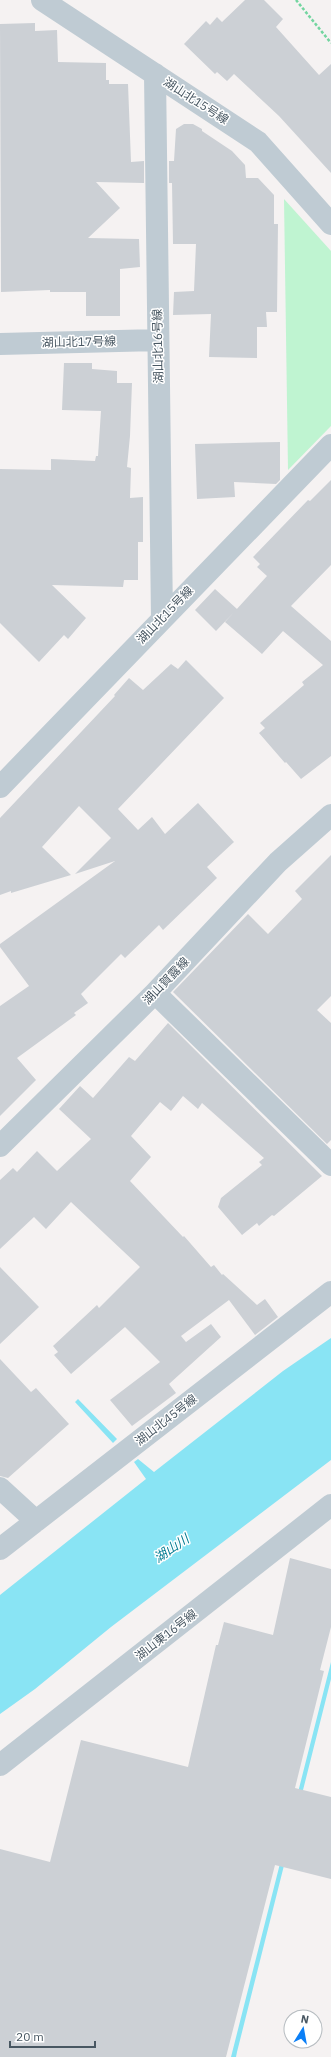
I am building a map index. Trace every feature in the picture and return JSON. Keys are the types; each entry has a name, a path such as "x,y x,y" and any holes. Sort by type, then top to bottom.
{"street":[{"name":"湖山北15号線","path":"42,0 258,142 331,224"},
{"name":"湖山北16号線","path":"154,74 162,618"},
{"name":"湖山北17号線","path":"0,344 158,340"},
{"name":"湖山北15号線","path":"0,787 331,445"},
{"name":"湖山賀露線","path":"0,1146 155,993 278,862 331,815"},
{"path":"155,993 329,1163"},
{"name":"湖山北45号線","path":"0,1549 331,1292"},
{"path":"0,1488 36,1521"},
{"name":"湖山東16号線","path":"0,1765 331,1505"}],"path":[{"path":"296,0 331,43"}],"green space":[{"path":"284,199 331,251 331,426 288,470"}],"water":[{"name":"湖山川","path":"331,1338 331,1460 111,1627 35,1689 0,1714 0,1595 146,1479 134,1462 138,1459 154,1472 283,1371"},
{"path":"78,1399 117,1439 113,1443 75,1402"},
{"path":"331,1662 331,1679 236,2057 231,2057"}],"building":[{"path":"245,0 264,0 283,19 276,27 319,75 331,64 331,173 279,116 234,74 227,81 217,72 215,74 184,44 206,21 210,25 217,17 222,22"},
{"path":"35,23 35,31 57,30 58,62 106,63 106,80 109,80 109,84 128,84 131,162 144,161 144,183 96,182 120,208 88,238 139,239 140,267 120,269 120,316 86,316 86,292 50,292 50,290 1,292 0,24"},
{"path":"184,124 193,124 202,129 202,131 232,151 245,165 246,178 258,178 274,195 274,224 278,224 277,312 266,312 267,327 257,327 257,358 209,357 211,314 173,315 174,292 194,291 196,244 173,244 172,183 169,183 169,161 174,161 176,129"},
{"path":"64,363 92,363 92,369 117,371 117,383 132,383 127,467 131,468 130,498 143,497 143,542 138,542 138,580 124,580 123,587 52,585 86,618 68,639 64,635 39,662 0,623 0,469 51,470 51,459 95,461 96,456 98,456 101,411 62,410"},
{"path":"280,442 280,480 276,484 234,482 235,497 197,499 195,444"},
{"path":"331,480 331,565 291,606 331,641 331,756 301,779 259,733 265,728 260,723 304,685 302,682 323,665 283,631 262,654 225,622 267,576 257,567 260,564 253,557 308,500 310,501"},
{"path":"215,589 237,609 216,631 195,610"},
{"path":"186,660 224,698 118,809 138,830 152,817 165,834 198,803 234,842 207,867 217,878 163,930 159,925 125,958 121,954 81,994 88,1003 74,1013 76,1015 17,1058 36,1080 0,1116 0,1006 29,986 0,947 0,944 115,861 75,874 111,838 79,806 42,847 71,875 0,895 0,818 115,696 114,695 129,678 143,690 171,664 178,669"},
{"path":"331,855 331,996 317,1010 331,1023 331,1140 327,1144 173,992 248,914 268,934 302,899 295,891"},
{"path":"168,1023 322,1176 274,1216 272,1215 259,1226 257,1223 242,1235 218,1207 221,1198 262,1165 259,1162 264,1158 202,1103 198,1109 183,1096 171,1111 160,1102 131,1136 151,1157 130,1181 183,1237 184,1236 211,1267 214,1265 222,1275 223,1274 257,1305 265,1299 278,1317 255,1335 229,1300 181,1336 186,1342 211,1324 221,1337 169,1384 176,1393 132,1426 110,1400 160,1362 125,1327 71,1374 54,1355 58,1352 53,1346 97,1305 99,1308 140,1267 71,1202 46,1229 34,1217 0,1249 0,1180 13,1168 17,1172 37,1151 57,1171 91,1139 59,1109 80,1086 93,1098 129,1057 135,1061"},
{"path":"0,1267 39,1307 0,1344"},
{"path":"0,1359 31,1392 36,1388 69,1424 8,1478 0,1476"},
{"path":"290,1558 331,1569 331,1627 320,1670 324,1671 295,1788 331,1797 331,1879 275,1865 226,2057 0,2057 0,1849 50,1862 81,1740 188,1767 216,1645 218,1645 224,1622 273,1635"}]}
